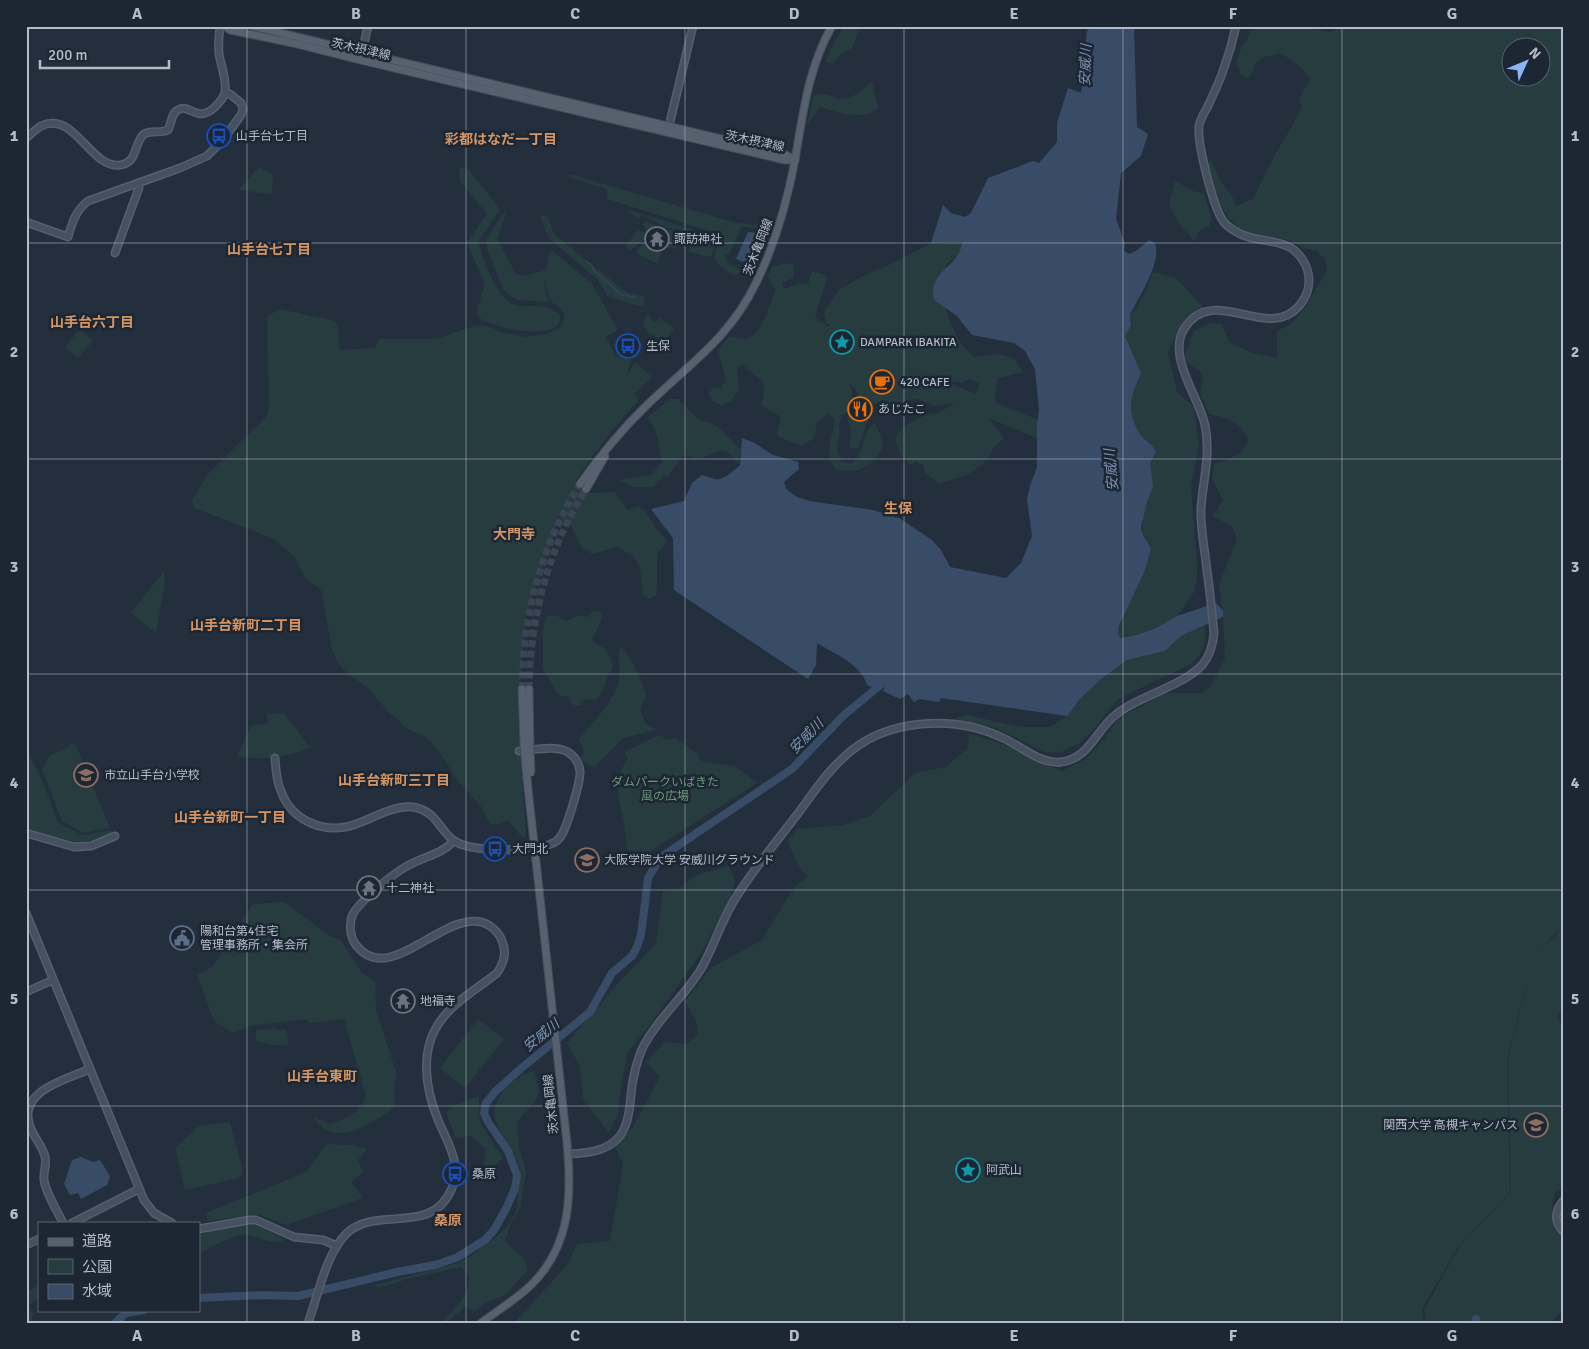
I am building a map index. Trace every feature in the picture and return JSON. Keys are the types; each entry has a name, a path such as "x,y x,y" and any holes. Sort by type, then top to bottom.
{"main road":[{"name":"茨木摂津線","path":"225,26 230,30 297,44 668,133 784,160 795,160"},
{"name":"茨木摂津線","path":"252,26 670,125 784,154 795,160"},
{"name":"茨木亀岡線","path":"583,486 622,431 645,407 708,351 744,306 774,240 788,192 806,95 818,54 832,26"},
{"name":"茨木亀岡線","path":"480,1323 530,1286 550,1261 561,1237 569,1205 570,1186 567,1143 530,779 524,748 525,689"}],"street":[{"path":"26,138 42,126 51,124 63,126 78,136 99,158 107,163 121,165 127,163 132,158 143,135 148,132 164,132 168,130 176,110 182,108 207,114 221,100 225,93 219,52 220,26"},
{"path":"360,60 368,26"},
{"path":"668,133 693,26"},
{"path":"568,1154 603,1149 618,1138 626,1124 637,1062 650,1037 684,994 704,964 730,907 748,878 835,766 845,756 861,744 885,732 924,724 954,725 982,730 1004,738 1036,756 1051,762 1061,762 1078,756 1091,745 1101,730 1116,715 1197,669 1210,653 1214,634 1201,508 1208,450 1205,425 1181,363 1179,353 1181,335 1192,320 1200,314 1216,310 1277,319 1293,312 1302,302 1308,292 1309,280 1308,271 1295,251 1278,242 1243,236 1233,230 1224,222 1213,196 1199,141 1200,124 1224,68 1236,26"},
{"path":"26,222 68,237 76,214 82,205 88,201 197,161 215,149 238,121 243,109 241,103 230,94 225,93"},
{"path":"116,253 136,196 138,183"},
{"path":"275,758 278,783 285,800 295,813 309,822 328,828 345,828 395,809 412,807 429,814 454,841 475,848 536,852 557,841 564,830 578,785 580,772 574,758 564,750 524,748"},
{"path":"26,833 82,848 116,836"},
{"path":"308,1323 336,1246 349,1232 362,1224 381,1220 419,1217 431,1212 441,1206 449,1196 454,1185 454,1159 438,1119 429,1087 426,1065 428,1049 434,1032 447,1013 497,973 505,955 503,943 497,932 486,924 467,922 394,956 380,958 368,956 357,947 353,942 350,927 356,908 396,873 418,860 440,853 454,841"},
{"path":"26,913 139,1189 152,1211 170,1222"},
{"path":"26,992 53,980"},
{"path":"63,1222 44,1183 43,1173 46,1158 29,1126 29,1109 37,1094 45,1088 90,1069"},
{"path":"74,1222 139,1189"},
{"path":"1563,1201 1555,1216 1558,1226 1563,1231"},
{"path":"200,1229 256,1220 294,1237 323,1240 336,1246"},
{"path":"26,1245 38,1239"}],"green space":[{"path":"844,26 861,26 852,48 839,55 833,64 826,62 830,50"},
{"path":"1253,26 1300,26 1331,32 1341,26 1563,26 1563,1012 1558,1014 1563,1032 1563,1188 1555,1192 1552,1216 1555,1226 1563,1236 1563,1309 1551,1323 1479,1323 1475,1317 1473,1323 1426,1323 1424,1310 1459,1247 1511,1192 1508,1059 1535,954 1507,1059 1510,1192 1458,1247 1422,1309 1424,1323 514,1323 568,1264 577,1244 610,1241 623,1164 615,1147 633,1127 660,1077 646,1062 665,1042 687,1044 698,1034 696,1021 685,1001 711,968 762,940 796,886 808,877 800,868 787,841 797,829 843,825 870,816 915,773 946,767 968,748 969,734 992,740 1020,751 1039,762 1062,771 1086,759 1119,718 1165,693 1202,693 1211,686 1225,658 1219,584 1237,539 1233,527 1213,516 1223,500 1212,479 1214,464 1231,458 1240,452 1247,443 1248,437 1231,421 1209,414 1200,394 1203,377 1200,371 1183,360 1194,331 1211,323 1222,324 1229,342 1250,352 1277,358 1277,331 1291,324 1304,309 1327,271 1324,258 1316,250 1307,249 1283,239 1253,234 1240,229 1226,214 1215,193 1207,163 1211,161 1236,206 1253,199 1302,106 1299,99 1310,80 1302,68 1281,53 1258,60 1253,72 1247,78 1240,75 1236,63 1242,46 1246,42","holes":["1561,928 1556,935 1535,954"]},
{"path":"872,81 878,108 864,114 850,115 820,107 807,125 813,96 823,94 840,99 849,98"},
{"path":"259,167 273,175 272,194 238,190"},
{"path":"459,168 468,169 500,209 479,241 486,266 495,285 500,293 512,304 544,307 555,311 560,316 558,325 550,330 538,332 510,329 478,317 477,309 485,285 467,242 487,214 460,181"},
{"path":"569,174 733,222 754,225 769,222 766,230 742,226 729,255 726,254 724,257 731,265 744,271 735,275 721,267 716,261 716,251 722,235 607,199 607,189 569,177"},
{"path":"1175,181 1193,191 1204,194 1211,216 1210,226 1199,231 1194,241 1177,221 1169,204"},
{"path":"507,209 497,239 516,274 523,276 546,270 549,254 553,251 592,284 618,330 605,337 617,357 630,359 631,361 626,378 635,362 652,377 634,394 639,400 605,440 575,483 590,493 615,492 627,510 638,506 645,511 667,541 657,555 656,595 650,599 643,595 641,572 632,556 617,547 592,554 581,546 569,523 559,519 560,508 554,536 525,619 518,718 526,835 524,838 508,820 497,825 490,824 480,805 454,777 434,745 427,738 405,728 396,717 390,714 369,689 348,674 337,662 332,649 321,590 306,579 294,556 275,540 194,508 192,500 208,474 266,417 269,408 268,316 280,309 334,321 338,325 339,350 375,348 379,339 436,339 477,325 527,337 548,333 554,341 549,333 562,326 565,317 563,312 549,298 544,277 546,295 550,302 517,300 503,290 487,248 488,235"},
{"path":"626,209 709,235 714,242 711,257 689,252 690,246 684,244 689,234 687,235 677,229 667,228 642,215 638,219"},
{"path":"543,215 548,219 556,236 626,292 644,297 643,307 608,297 598,280 551,240 541,217"},
{"name":"諏訪神社","path":"645,220 658,227 660,232 663,229 676,231 684,235 681,245 677,249 663,247 658,264 636,253 645,242 644,240 630,250 625,246 638,230 644,233 646,230 643,225"},
{"path":"962,242 962,252 946,265 941,288 949,320 961,344 974,357 999,354 1014,358 1023,372 997,379 995,402 1150,467 1156,452 1140,434 1132,417 1131,410 1132,396 1141,373 1125,336 1132,322 1130,316 1144,295 1153,272 1176,278 1204,308 1187,316 1168,352 1177,392 1194,407 1199,447 1191,484 1193,485 1191,490 1197,578 1194,592 1177,616 1154,629 1133,636 1120,638 1118,633 1149,545 1145,538 1142,524 1153,487 989,418 1004,438 994,447 987,460 969,474 939,484 925,473 923,465 916,462 910,465 899,452 895,438 911,422 933,413 936,414 954,404 934,406 918,399 905,400 911,415 890,412 874,403 858,449 849,447 851,431 848,419 858,396 854,387 848,383 852,389 851,407 842,417 839,425 840,432 837,449 841,461 852,463 859,454 867,433 874,423 880,433 883,448 869,465 864,468 853,471 837,470 829,460 830,443 835,420 829,414 817,422 814,438 803,445 790,442 777,435 781,418 761,405 764,395 764,383 743,365 737,367 739,389 731,401 722,406 713,401 708,394 713,388 721,388 726,380 718,350 730,336 740,339 751,337 765,319 776,290 767,276 772,267 787,263 793,265 794,277 782,283 784,289 800,283 808,284 812,271 828,276 815,317 828,327 831,324 826,323 824,312 839,290 861,277 931,243","holes":["940,379 961,383 970,379 980,383 976,394"]},
{"path":"647,313 655,323 660,318 675,329 665,340 659,339 645,328 644,323"},
{"path":"80,329 93,341 78,358 65,347"},
{"path":"670,399 678,399 698,419 717,426 741,450 738,464 733,457 724,451 716,452 700,459 684,455 668,476 664,476 653,487 632,487 619,480 651,475 662,462 654,427 647,418"},
{"path":"164,571 165,581 156,633 131,613"},
{"path":"594,611 599,611 602,614 601,621 592,639 594,643 608,652 613,668 598,698 595,700 586,699 580,706 576,706 569,697 558,695 543,668 542,631 545,620 549,616 570,620 577,615 587,617"},
{"path":"1205,626 1203,647 1199,656 1191,664 1118,699 1080,743 1059,753 1045,752 996,728 955,719 967,715 1022,727 1050,727 1067,716 1080,699 1100,680 1127,660 1165,651 1181,636"},
{"path":"620,648 627,653 634,665 646,695 640,709 645,723 656,730 623,738 594,768 580,759 584,752 579,739 603,711 617,688"},
{"path":"284,713 310,747 274,757 255,758 237,756 252,725 268,724 267,714"},
{"name":"ダムパークいばきた 風の広場","path":"659,735 668,740 675,738 698,754 702,762 735,766 757,783 652,850 647,856 627,849 624,821 618,798 619,774 628,758 625,752"},
{"path":"75,743 110,828 84,833 62,821 42,769 50,755 69,747 69,744"},
{"path":"26,746 44,785 58,823 83,835 111,830 112,833 83,843 75,843 26,828"},
{"path":"729,866 735,881 730,900 701,953 650,1025 628,1052 618,1114 608,1133 583,1100 580,1066 567,1043 622,979 656,944 663,890 678,889 697,875"},
{"path":"284,902 330,936 341,940 361,972 375,982 376,1010 397,1075 394,1086 395,1105 377,1120 361,1128 339,1133 331,1132 321,1126 313,1117 330,1124 357,1111 366,1096 344,1019 309,1023 306,1019 251,1026 232,1033 214,1021 197,975 213,966 253,904"},
{"path":"478,1019 504,1039 465,1088 440,1068"},
{"path":"276,1028 278,1030 286,1029 289,1042 286,1045 272,1045 255,1040 257,1030"},
{"path":"534,1071 538,1094 533,1104 517,1122 519,1146 526,1171 520,1209 511,1223 505,1241 524,1259 528,1270 504,1296 484,1303 475,1312 466,1306 446,1323 441,1323 461,1302 467,1290 469,1275 461,1267 378,1288 375,1285 461,1262 491,1241 511,1221 517,1209 520,1172 517,1159 496,1121 496,1105 499,1097 511,1083"},
{"path":"479,1096 481,1124 503,1158 488,1172 482,1174 486,1149 471,1136 456,1138 446,1112 453,1106"},
{"path":"230,1122 243,1172 239,1178 185,1190 175,1148 199,1126"},
{"path":"327,1144 353,1145 367,1149 358,1160 363,1172 351,1182 363,1198 286,1225 258,1214 208,1221 206,1216 208,1212 306,1172"},
{"path":"255,1224 283,1239 283,1241 274,1242 246,1235 233,1237 200,1253 200,1235 237,1225"},
{"path":"38,1286 38,1298 28,1306 33,1316 31,1321 26,1323 26,1292"}],"water":[{"path":"1090,26 1134,26 1137,127 1148,134 1141,156 1121,173 1116,219 1125,243 1124,251 1129,254 1136,251 1149,240 1155,243 1156,251 1153,270 1130,315 1131,325 1125,336 1141,373 1132,396 1132,417 1140,434 1156,452 1150,463 1153,487 1141,527 1144,537 1151,548 1145,570 1119,626 1118,633 1120,638 1133,636 1154,629 1177,616 1216,603 1223,611 1223,617 1181,636 1165,651 1127,660 1100,680 1080,699 1067,716 941,698 939,702 920,699 914,702 908,694 900,699 883,691 885,686 878,683 875,688 867,685 864,678 853,665 817,643 816,665 808,679 674,590 673,538 651,509 684,501 692,483 702,475 712,479 721,479 732,472 740,465 742,438 755,443 773,455 798,462 799,469 784,482 786,489 797,497 809,501 873,510 899,518 932,540 941,550 950,567 1006,578 1021,563 1032,536 1027,499 1037,467 1037,424 1039,410 1035,369 1025,351 1014,343 972,335 957,316 934,300 933,290 935,282 939,275 956,258 962,242 931,243 943,205 951,213 965,217 971,213 988,178 1033,161 1039,163 1057,142 1057,123 1068,88 1081,93 1087,59 1084,53 1087,32"},
{"path":"748,232 762,233 749,264 736,259"},
{"path":"81,1157 93,1162 100,1160 110,1176 107,1185 81,1199 78,1193 70,1195 64,1184 72,1160"}],"waterway":[{"path":"587,261 593,267 593,270 623,296 626,294 636,297"},
{"name":"安威川","path":"200,1298 262,1295 298,1296 397,1272 435,1265 458,1257 485,1240 494,1230 506,1209 515,1188 517,1175 508,1151 484,1113 486,1103 518,1071 590,1012 612,973 632,956 641,935 648,878 661,857 792,769 844,715 889,678"},
{"name":"安威川","path":"115,1323 126,1313 132,1312"},
{"path":"1475,1323 1476,1319"}],"tunnel":[{"path":"522,689 525,642 533,596 552,538 580,484"},
{"path":"529,689 533,636 537,610 544,585 561,536 586,489"}],"place":[{"name":"山手台七丁目","path":"219,136"},
{"name":"諏訪神社","path":"657,239"},
{"name":"DAMPARK IBAKITA","path":"842,342"},
{"name":"生保","path":"628,346"},
{"name":"420 CAFE","path":"882,382"},
{"name":"あじたこ","path":"860,409"},
{"name":"市立山手台小学校","path":"86,775"},
{"name":"大門北","path":"495,849"},
{"name":"大阪学院大学 安威川グラウンド","path":"587,860"},
{"name":"十二神社","path":"369,888"},
{"name":"陽和台第4住宅 管理事務所・集会所","path":"182,938"},
{"name":"地福寺","path":"403,1001"},
{"name":"関西大学 高槻キャンパス","path":"1536,1125"},
{"name":"阿武山","path":"968,1170"},
{"name":"桑原","path":"455,1174"}],"district":[{"name":"彩都はなだ一丁目","path":"501,139"},
{"name":"山手台七丁目","path":"269,249"},
{"name":"山手台六丁目","path":"92,322"},
{"name":"生保","path":"898,508"},
{"name":"大門寺","path":"514,534"},
{"name":"山手台新町二丁目","path":"246,625"},
{"name":"山手台新町三丁目","path":"394,780"},
{"name":"山手台新町一丁目","path":"230,817"},
{"name":"山手台東町","path":"322,1076"},
{"name":"桑原","path":"448,1220"}]}
